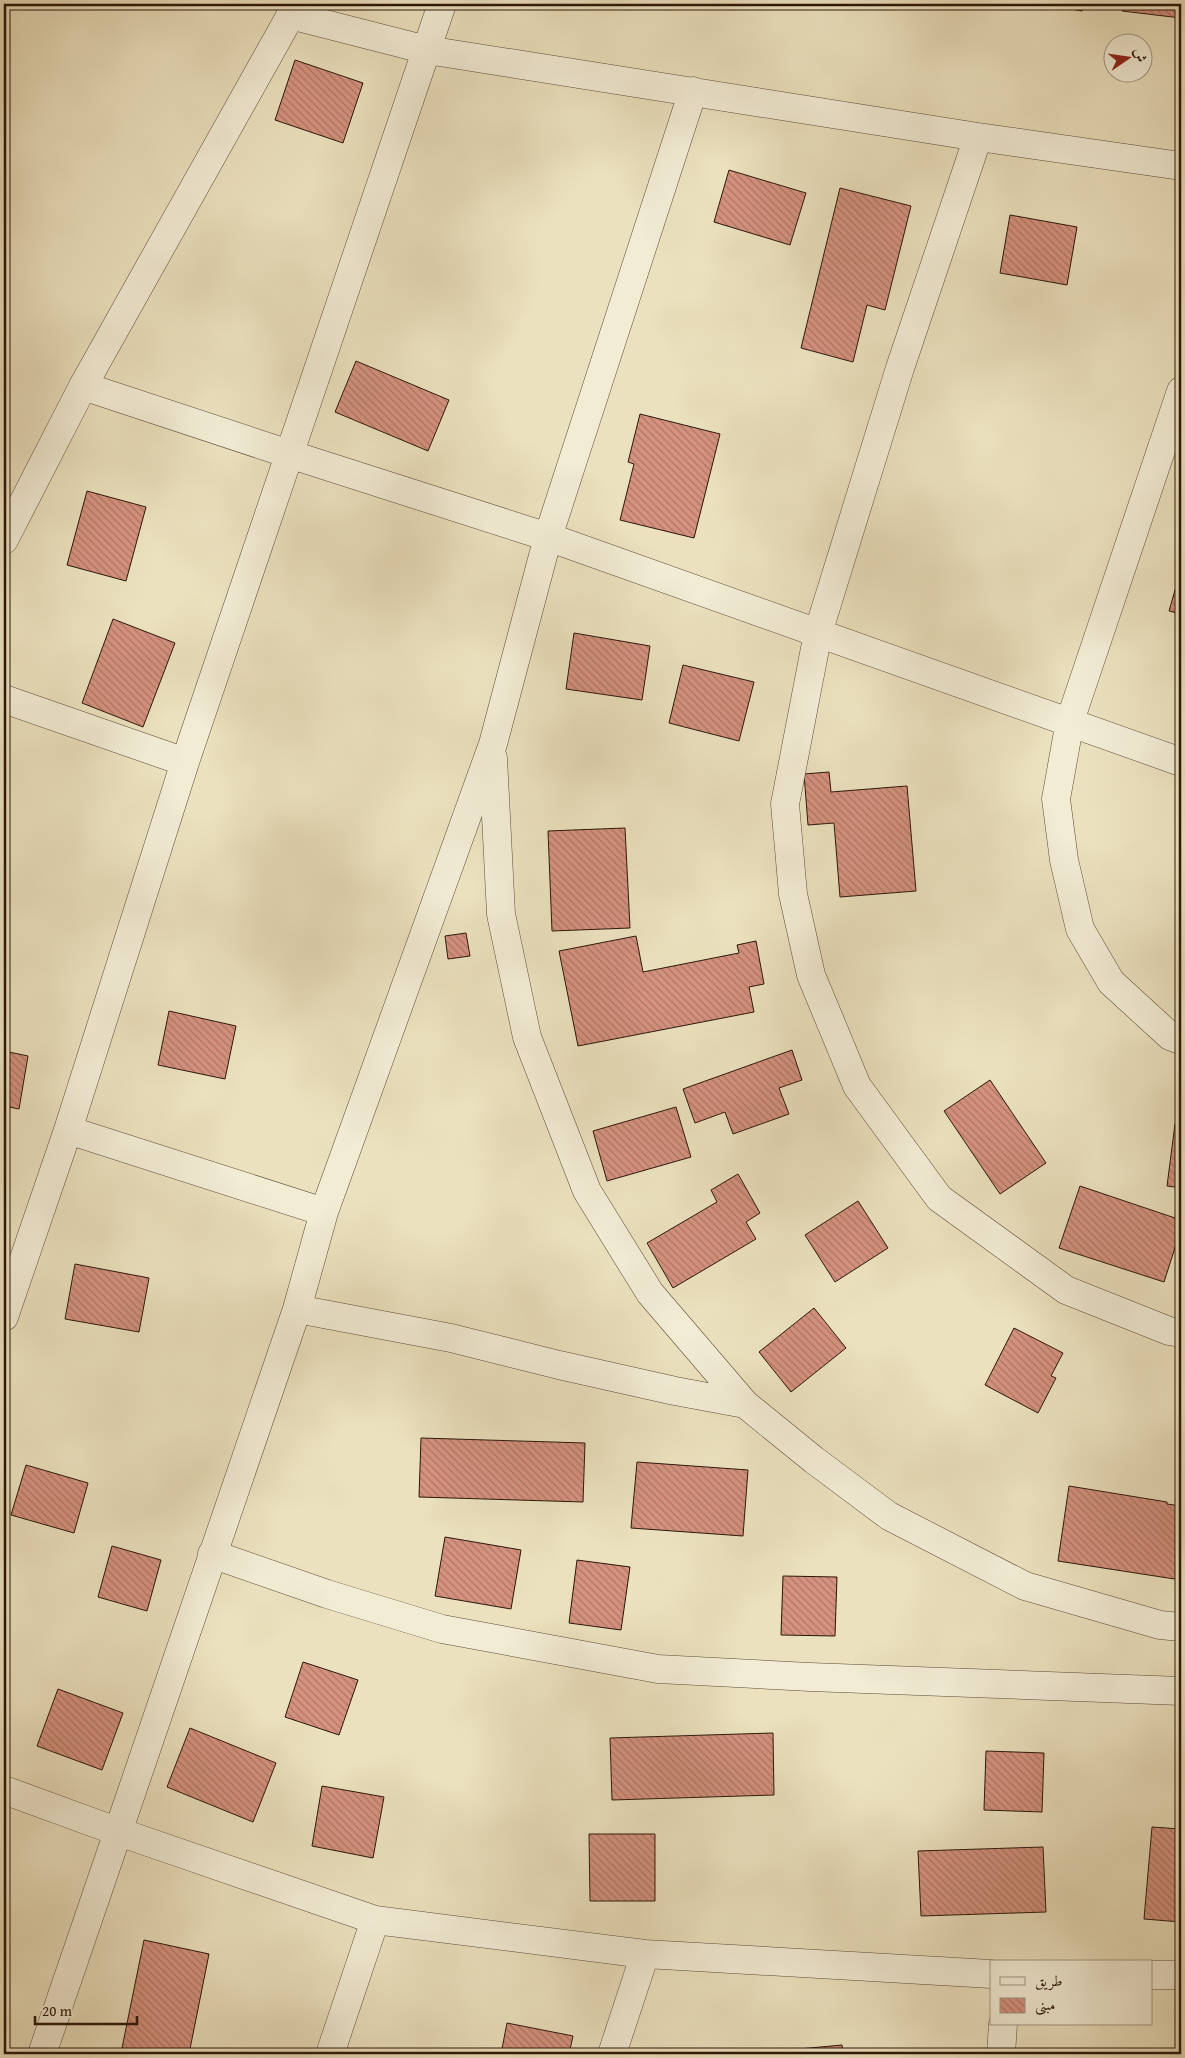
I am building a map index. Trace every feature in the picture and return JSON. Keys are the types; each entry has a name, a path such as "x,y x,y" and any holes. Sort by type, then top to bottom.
{"street":[{"path":"4,1317 68,1130 185,762 442,4"},
{"path":"4,540 83,386 294,10 427,50 978,138 1181,166"},
{"path":"42,2054 297,1308 324,1212 492,744 548,537 693,91"},
{"path":"978,138 900,368 818,633 785,804 793,894 810,975 857,1086 939,1198 1066,1290 1169,1331 1181,1333"},
{"path":"83,386 548,537 1181,762"},
{"path":"1181,391 1070,721 1056,799 1064,860 1080,929 1112,982 1170,1036 1181,1040"},
{"path":"4,699 185,762"},
{"path":"492,744 501,914 528,1037 586,1191 650,1293 745,1404 814,1460 889,1516 1025,1586 1160,1625 1181,1627"},
{"path":"68,1130 324,1212"},
{"path":"297,1308 451,1338 559,1365 675,1391 745,1404"},
{"path":"212,1554 327,1594 442,1629 658,1668 810,1677 1181,1691"},
{"path":"4,1790 119,1832 375,1920 645,1954 990,1974"},
{"path":"330,2054 375,1920"},
{"path":"612,2054 645,1954"},
{"path":"1152,1975 1181,1975"},
{"path":"1001,2054 1003,2026"}],"building":[{"path":"1044,4 1084,4 1082,11"},
{"path":"1123,4 1181,4 1181,18 1122,11"},
{"path":"295,60 363,83 343,143 275,120"},
{"path":"729,170 806,193 790,245 714,222"},
{"path":"840,188 911,206 885,310 867,305 853,362 801,348"},
{"path":"1010,215 1077,227 1067,285 1000,273"},
{"path":"356,361 449,400 428,451 335,412"},
{"path":"640,414 720,434 694,538 620,520 634,464 628,462"},
{"path":"87,491 146,507 126,581 67,565"},
{"path":"1181,569 1181,614 1169,611"},
{"path":"113,619 175,643 143,727 82,703"},
{"path":"574,633 650,646 642,700 566,689"},
{"path":"683,665 754,682 739,741 669,723"},
{"path":"829,772 831,792 907,786 916,891 840,897 834,823 808,825 804,774"},
{"path":"625,828 630,928 552,931 548,831"},
{"path":"466,933 470,956 448,959 445,936"},
{"path":"636,936 643,972 739,953 737,945 756,941 764,984 749,987 754,1012 578,1046 559,951"},
{"path":"169,1011 236,1026 225,1079 158,1065"},
{"path":"792,1050 802,1080 779,1088 789,1114 733,1134 725,1112 695,1123 683,1089"},
{"path":"4,1051 28,1056 19,1109 4,1106"},
{"path":"990,1080 1046,1163 1000,1194 944,1111"},
{"path":"676,1107 691,1157 607,1181 593,1131"},
{"path":"1175,1124 1181,1125 1181,1188 1167,1186"},
{"path":"738,1174 760,1213 746,1222 756,1239 673,1288 647,1243 717,1202 711,1190"},
{"path":"1080,1186 1181,1220 1181,1229 1164,1282 1059,1248"},
{"path":"858,1201 888,1248 835,1282 805,1235"},
{"path":"75,1264 149,1278 139,1332 65,1319"},
{"path":"814,1308 846,1348 791,1392 759,1352"},
{"path":"1014,1328 1063,1353 1051,1376 1056,1378 1038,1413 985,1385"},
{"path":"421,1438 585,1443 583,1502 419,1497"},
{"path":"637,1462 748,1470 743,1536 631,1528"},
{"path":"26,1465 88,1483 74,1533 11,1515"},
{"path":"4,1467 9,1467 6,1497 4,1496"},
{"path":"1069,1486 1181,1506 1181,1580 1058,1561"},
{"path":"445,1537 521,1550 511,1609 435,1596"},
{"path":"112,1546 161,1560 147,1611 98,1597"},
{"path":"577,1560 630,1567 621,1630 569,1623"},
{"path":"783,1576 837,1577 835,1636 781,1635"},
{"path":"303,1662 358,1680 339,1735 285,1717"},
{"path":"58,1689 123,1713 102,1770 37,1746"},
{"path":"190,1728 276,1763 253,1822 167,1787"},
{"path":"773,1733 774,1795 612,1800 610,1738"},
{"path":"986,1751 1044,1753 1042,1812 984,1810"},
{"path":"322,1786 384,1797 373,1858 312,1846"},
{"path":"1152,1827 1181,1829 1181,1922 1144,1919"},
{"path":"589,1834 655,1834 655,1901 590,1901"},
{"path":"1043,1847 1046,1912 921,1916 918,1851"},
{"path":"144,1940 209,1954 189,2054 152,2054 122,2048"},
{"path":"507,2023 573,2036 569,2054 501,2054"},
{"path":"842,2045 843,2054 745,2054"}]}
